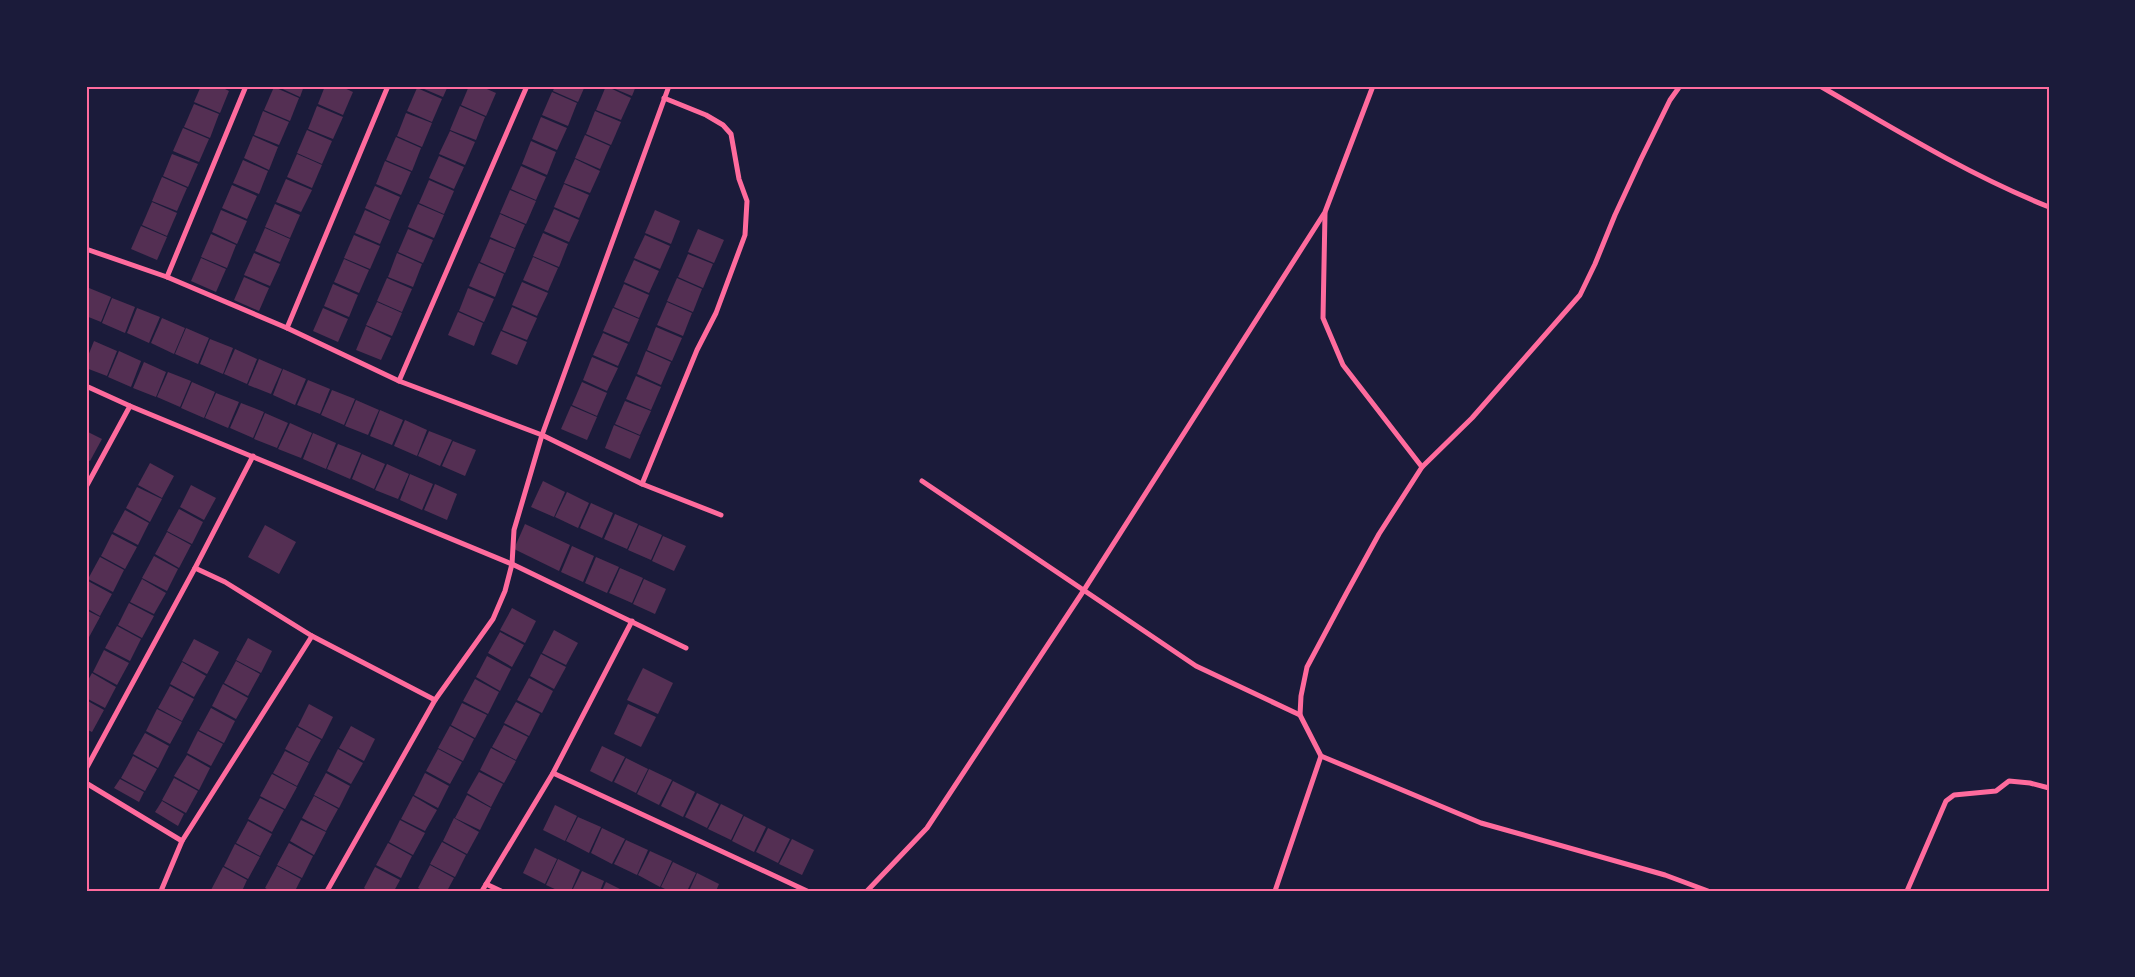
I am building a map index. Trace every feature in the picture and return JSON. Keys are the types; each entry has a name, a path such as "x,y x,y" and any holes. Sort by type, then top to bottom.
{"street":[{"path":"167,277 246,86"},
{"path":"287,328 388,86"},
{"path":"399,380 527,86"},
{"path":"327,891 435,700 493,619 505,591 512,564 514,530 542,435 669,86"},
{"path":"867,891 926,828 1084,590 1325,212 1373,86"},
{"path":"1680,86 1670,100 1641,159 1580,295 1472,418 1422,466 1379,534 1307,668 1301,696 1300,716 1321,756 1481,823 1665,876 1708,891"},
{"path":"1820,86 1919,143 2018,194 2049,207"},
{"path":"642,484 697,350 716,313 745,235 747,201 739,179 731,134 723,125 706,115 664,98"},
{"path":"1325,212 1322,318 1343,365 1422,466"},
{"path":"86,249 167,277 287,328 399,380 542,435 642,484 721,515"},
{"path":"86,386 512,564 686,648"},
{"path":"86,487 130,406"},
{"path":"86,768 195,568 253,456"},
{"path":"922,482 1196,666 1300,716"},
{"path":"195,568 225,582 312,636 435,700"},
{"path":"482,891 553,773 632,621"},
{"path":"161,891 182,841 312,636"},
{"path":"1275,891 1321,756"},
{"path":"553,773 807,891"},
{"path":"1906,891 1946,801 1954,795 1996,791 2009,782 2049,788"},
{"path":"86,783 182,841"},
{"path":"486,884 502,891"}],"building":[{"path":"201,86 219,86 229,91 220,113 194,102"},
{"path":"276,86 304,86 300,97"},
{"path":"325,86 340,86 353,92 343,115 318,104"},
{"path":"417,86 448,86 443,97"},
{"path":"469,86 480,86 496,93 486,116 461,105"},
{"path":"555,86 585,86 578,102 553,91"},
{"path":"606,86 631,98 621,120 596,110"},
{"path":"608,86 636,86 632,96"},
{"path":"274,87 299,98 290,121 264,110"},
{"path":"417,88 442,99 432,122 407,111"},
{"path":"552,92 577,103 568,126 542,115"},
{"path":"194,104 219,114 210,138 184,127"},
{"path":"317,106 343,117 333,139 308,129"},
{"path":"460,106 485,117 476,140 450,130"},
{"path":"263,111 289,122 279,145 254,135"},
{"path":"595,111 621,122 611,145 586,134"},
{"path":"406,113 432,123 422,147 397,136"},
{"path":"541,117 567,128 557,150 532,139"},
{"path":"183,128 209,139 199,162 173,151"},
{"path":"307,130 332,141 322,164 297,153"},
{"path":"450,131 475,142 465,165 439,154"},
{"path":"585,135 610,146 600,169 575,158"},
{"path":"253,136 278,147 269,170 244,158"},
{"path":"396,137 421,148 412,171 386,160"},
{"path":"531,141 556,152 547,175 522,164"},
{"path":"172,154 198,164 188,187 163,176"},
{"path":"297,154 322,165 312,188 287,177"},
{"path":"439,156 464,167 454,189 429,178"},
{"path":"575,159 600,171 590,193 564,183"},
{"path":"243,160 268,171 259,194 233,183"},
{"path":"385,161 411,172 401,195 376,184"},
{"path":"521,166 546,177 536,200 511,189"},
{"path":"162,177 187,188 177,211 152,201"},
{"path":"286,179 312,190 301,212 276,202"},
{"path":"429,180 454,191 444,214 419,203"},
{"path":"564,184 589,195 579,218 554,207"},
{"path":"232,185 257,196 247,219 222,208"},
{"path":"375,186 400,197 390,220 365,208"},
{"path":"510,190 536,201 526,224 500,213"},
{"path":"152,202 177,213 167,236 142,225"},
{"path":"275,204 300,215 290,238 265,227"},
{"path":"418,204 444,215 434,238 408,227"},
{"path":"554,209 579,220 569,242 544,231"},
{"path":"221,210 247,221 237,244 212,232"},
{"path":"365,210 390,221 380,244 355,233"},
{"path":"655,210 680,221 671,244 645,233"},
{"path":"500,214 525,225 515,248 490,237"},
{"path":"141,226 167,237 157,260 131,249"},
{"path":"265,228 290,239 280,262 255,251"},
{"path":"408,229 433,240 423,263 398,252"},
{"path":"698,229 724,240 714,263 688,252"},
{"path":"543,233 568,244 559,267 533,256"},
{"path":"211,234 236,245 227,268 201,257"},
{"path":"354,235 380,246 370,269 344,258"},
{"path":"645,235 670,246 660,269 634,258"},
{"path":"490,239 515,249 505,273 480,262"},
{"path":"254,253 280,264 270,286 244,275"},
{"path":"397,253 422,264 413,287 388,277"},
{"path":"688,254 713,264 703,288 678,277"},
{"path":"533,257 558,268 548,291 523,280"},
{"path":"201,258 226,269 216,292 191,281"},
{"path":"344,259 369,270 359,293 334,282"},
{"path":"634,260 659,271 649,293 624,282"},
{"path":"479,263 504,274 495,297 469,286"},
{"path":"244,277 269,288 259,311 234,300"},
{"path":"387,278 412,289 402,312 377,301"},
{"path":"677,278 702,289 693,312 667,301"},
{"path":"522,282 548,293 537,316 512,305"},
{"path":"333,284 358,295 349,317 324,306"},
{"path":"624,284 649,295 639,318 614,307"},
{"path":"89,288 111,297 101,322 86,316 86,293"},
{"path":"468,288 494,299 484,322 459,311"},
{"path":"112,298 135,307 125,333 102,323"},
{"path":"377,302 402,313 392,336 366,325"},
{"path":"667,302 692,313 683,336 657,325"},
{"path":"512,307 537,318 527,340 502,330"},
{"path":"137,308 160,317 149,343 127,333"},
{"path":"323,308 348,319 338,342 313,331"},
{"path":"613,308 639,319 629,342 603,331"},
{"path":"458,312 483,323 474,346 448,335"},
{"path":"162,318 185,328 174,354 151,343"},
{"path":"366,326 391,338 381,360 356,350"},
{"path":"656,327 682,338 672,361 647,350"},
{"path":"186,328 209,338 198,364 175,354"},
{"path":"501,331 527,342 517,365 491,354"},
{"path":"603,333 628,344 618,366 593,355"},
{"path":"210,339 233,348 223,374 200,364"},
{"path":"94,341 117,351 107,376 86,368 86,361"},
{"path":"235,349 257,359 247,384 224,374"},
{"path":"119,351 141,361 131,387 108,377"},
{"path":"646,351 671,362 661,385 637,374"},
{"path":"592,357 618,368 607,391 583,380"},
{"path":"259,359 282,369 271,394 248,385"},
{"path":"144,362 166,372 156,397 133,388"},
{"path":"283,369 306,379 295,405 273,395"},
{"path":"168,372 191,381 180,407 157,397"},
{"path":"636,376 661,387 651,410 626,399"},
{"path":"308,380 330,389 320,414 297,405"},
{"path":"192,382 215,392 204,418 181,408"},
{"path":"582,382 607,393 597,416 572,405"},
{"path":"332,390 355,399 344,425 321,415"},
{"path":"216,393 239,402 228,428 205,418"},
{"path":"356,400 379,410 368,435 345,426"},
{"path":"625,401 651,411 640,435 615,424"},
{"path":"241,403 264,412 253,438 230,428"},
{"path":"571,406 597,417 587,440 561,429"},
{"path":"380,410 403,420 392,445 370,436"},
{"path":"265,413 288,423 277,448 254,439"},
{"path":"405,420 427,430 417,456 394,446"},
{"path":"290,423 312,433 301,458 278,449"},
{"path":"614,425 640,436 630,459 605,448"},
{"path":"86,431 102,439 90,461 86,459"},
{"path":"429,431 452,440 440,466 418,456"},
{"path":"313,433 336,443 326,469 303,459"},
{"path":"453,441 476,450 465,476 442,466"},
{"path":"338,444 361,453 350,479 327,469"},
{"path":"362,454 385,464 374,489 352,479"},
{"path":"150,463 174,476 162,498 138,485"},
{"path":"387,464 409,474 398,499 375,490"},
{"path":"410,474 433,484 422,510 400,500"},
{"path":"543,481 565,492 554,517 531,507"},
{"path":"435,484 457,494 447,520 424,510"},
{"path":"191,485 216,498 204,520 180,507"},
{"path":"137,487 162,499 150,522 126,508"},
{"path":"567,492 589,503 578,528 555,517"},
{"path":"591,503 613,513 602,538 580,528"},
{"path":"179,509 203,522 192,544 167,531"},
{"path":"125,510 149,523 138,545 113,532"},
{"path":"615,514 638,524 627,549 604,539"},
{"path":"525,524 570,545 559,571 514,549"},
{"path":"265,525 296,542 279,574 248,557"},
{"path":"639,525 662,535 651,560 628,550"},
{"path":"167,532 191,545 179,568 155,554"},
{"path":"112,534 137,547 125,569 101,556"},
{"path":"663,536 686,546 674,571 652,561"},
{"path":"572,546 594,556 583,582 561,572"},
{"path":"154,556 178,569 167,591 142,578"},
{"path":"100,557 124,570 113,592 88,579"},
{"path":"596,557 619,567 607,593 585,583"},
{"path":"620,568 643,578 632,603 609,593"},
{"path":"142,579 166,593 154,614 130,602"},
{"path":"644,579 666,589 655,614 633,604"},
{"path":"88,581 112,594 100,616 86,608"},
{"path":"129,603 154,616 142,638 118,625"},
{"path":"512,608 536,621 525,643 500,630"},
{"path":"86,610 100,617 88,639 86,638"},
{"path":"117,626 141,639 130,661 105,648"},
{"path":"554,630 578,643 566,665 542,653"},
{"path":"500,632 524,645 512,667 488,653"},
{"path":"248,638 272,651 261,673 236,660"},
{"path":"194,639 219,652 207,674 182,661"},
{"path":"104,650 129,663 117,685 93,672"},
{"path":"541,654 566,667 554,689 530,676"},
{"path":"487,656 511,669 500,691 476,677"},
{"path":"236,661 260,674 248,696 224,683"},
{"path":"182,662 206,676 194,697 170,684"},
{"path":"643,668 673,683 658,714 627,700"},
{"path":"92,673 116,687 105,708 86,698 86,684"},
{"path":"529,678 553,691 542,713 517,700"},
{"path":"475,679 499,692 488,714 463,701"},
{"path":"223,684 248,698 236,719 212,706"},
{"path":"170,686 194,699 182,721 158,708"},
{"path":"86,700 104,710 92,732 86,729"},
{"path":"516,702 540,714 529,736 504,723"},
{"path":"462,703 487,715 475,738 451,725"},
{"path":"309,704 333,717 322,739 298,726"},
{"path":"628,704 656,717 641,747 614,734"},
{"path":"211,708 235,721 224,743 199,730"},
{"path":"157,709 182,722 170,744 146,731"},
{"path":"504,725 528,737 516,760 492,747"},
{"path":"351,726 375,739 364,761 339,748"},
{"path":"450,726 474,739 463,761 438,748"},
{"path":"297,727 321,740 309,762 285,749"},
{"path":"198,731 223,744 211,766 187,753"},
{"path":"145,733 169,746 158,768 133,754"},
{"path":"602,746 625,757 612,782 590,771"},
{"path":"491,748 516,761 504,783 480,770"},
{"path":"338,749 363,763 351,784 327,771"},
{"path":"438,749 462,762 450,784 426,771"},
{"path":"285,751 309,763 297,786 273,773"},
{"path":"187,755 210,768 199,790 174,776"},
{"path":"133,756 157,769 145,791 121,778"},
{"path":"626,758 648,769 636,793 614,782"},
{"path":"649,769 672,780 659,805 637,794"},
{"path":"479,772 503,784 491,807 467,793"},
{"path":"326,773 350,786 339,808 314,795"},
{"path":"425,773 449,786 438,808 414,795"},
{"path":"272,774 297,787 285,809 260,796"},
{"path":"174,778 198,791 186,813 162,800"},
{"path":"120,779 144,792 139,802 114,788"},
{"path":"673,781 695,792 683,817 661,806"},
{"path":"697,793 719,804 707,828 685,817"},
{"path":"467,795 491,808 480,830 455,818"},
{"path":"314,796 338,809 326,831 302,818"},
{"path":"413,796 437,810 425,831 401,819"},
{"path":"260,798 284,810 272,832 248,819"},
{"path":"162,801 184,814 178,826 155,812"},
{"path":"721,804 743,815 731,840 708,829"},
{"path":"555,805 577,816 565,841 543,830"},
{"path":"744,816 766,827 754,852 732,841"},
{"path":"578,817 601,827 589,853 566,841"},
{"path":"454,818 479,832 467,854 443,841"},
{"path":"301,820 326,832 314,855 290,841"},
{"path":"400,820 425,833 413,855 389,842"},
{"path":"248,821 272,834 260,856 236,843"},
{"path":"602,828 625,839 612,864 591,853"},
{"path":"768,828 790,839 778,863 756,852"},
{"path":"792,839 814,850 802,875 779,864"},
{"path":"626,840 648,850 637,875 614,864"},
{"path":"442,842 466,855 455,877 430,864"},
{"path":"289,843 313,856 302,878 277,865"},
{"path":"388,843 412,856 401,878 376,865"},
{"path":"235,844 260,857 248,879 224,866"},
{"path":"535,848 557,859 545,884 523,873"},
{"path":"650,851 672,861 660,887 638,875"},
{"path":"558,859 580,870 571,891 559,891 546,885"},
{"path":"673,862 696,873 687,891 669,891 661,887"},
{"path":"430,865 454,878 447,891 424,891 418,888"},
{"path":"277,866 301,879 295,891 270,891 265,888"},
{"path":"223,867 247,880 242,891 211,890"},
{"path":"375,867 400,880 394,891 368,891 364,888"},
{"path":"582,871 604,881 600,891 572,891"},
{"path":"697,873 719,884 716,891 689,891"},
{"path":"606,882 624,891 602,891"}]}
